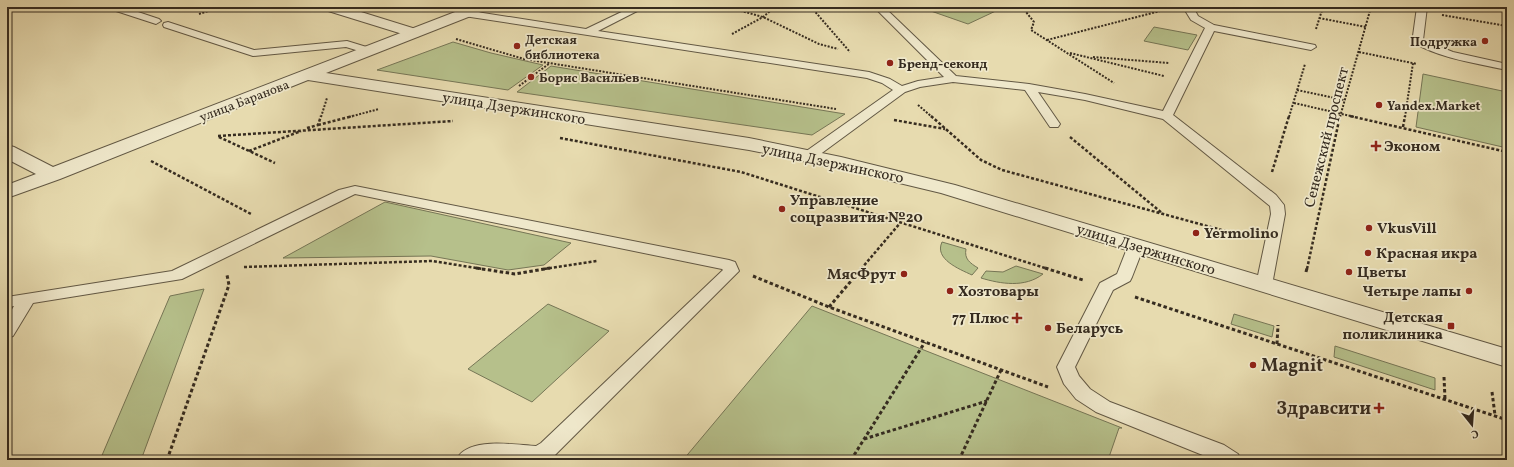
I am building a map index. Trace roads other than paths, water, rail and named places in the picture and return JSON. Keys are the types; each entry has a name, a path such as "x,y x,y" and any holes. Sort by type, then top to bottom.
{"street":[{"path":"330,7 414,33"},
{"name":"улица Баранова","path":"7,192 481,7"},
{"path":"343,81 334,76 335,71 348,59"},
{"name":"улица Дзержинского","path":"307,75 810,155 948,189 1507,358"},
{"path":"7,151 53,174"}],"lane":[{"path":"113,7 156,21"},
{"path":"587,32 640,7"},
{"path":"879,7 953,79"},
{"path":"1188,7 1194,18 1211,27 1311,46"},
{"path":"1422,9 1418,41 1441,52 1507,66"},
{"path":"464,13 869,75 886,81 901,90"},
{"path":"168,25 253,53 347,44 369,51"},
{"path":"1167,116 1211,27"},
{"path":"810,155 901,90 918,84 953,79 1029,87 1085,97 1167,116 1275,202 1278,208 1264,285"},
{"path":"1029,87 1054,124"},
{"path":"7,302 169,276 190,269 344,193 355,190 726,264 731,268 730,271 543,452 536,454 478,453 466,460"},
{"path":"1136,246 1124,277 1106,287 1066,367 1071,379 1083,394 1103,407 1217,451 1231,460"},
{"path":"7,332 27,299"}],"place":[{"name":"Подружка","path":"1485,41"},
{"name":"Детская библиотека","path":"517,46"},
{"name":"Бренд-секонд","path":"890,63"},
{"name":"Борис Васильев","path":"531,77"},
{"name":"Yandex.Market","path":"1379,105"},
{"name":"Эконом","path":"1376,146"},
{"name":"Управление соцразвития №20","path":"782,209"},
{"name":"VkusVill","path":"1369,228"},
{"name":"Yermolino","path":"1196,233"},
{"name":"Красная икра","path":"1368,253"},
{"name":"Цветы","path":"1349,272"},
{"name":"МясФрут","path":"904,274"},
{"name":"Хозтовары","path":"950,291"},
{"name":"Четыре лапы","path":"1469,291"},
{"name":"77 Плюс","path":"1017,318"},
{"name":"Детская поликлиника","path":"1451,326"},
{"name":"Беларусь","path":"1048,328"},
{"name":"Magnit","path":"1253,365"},
{"name":"Здравсити","path":"1379,408"}]}
